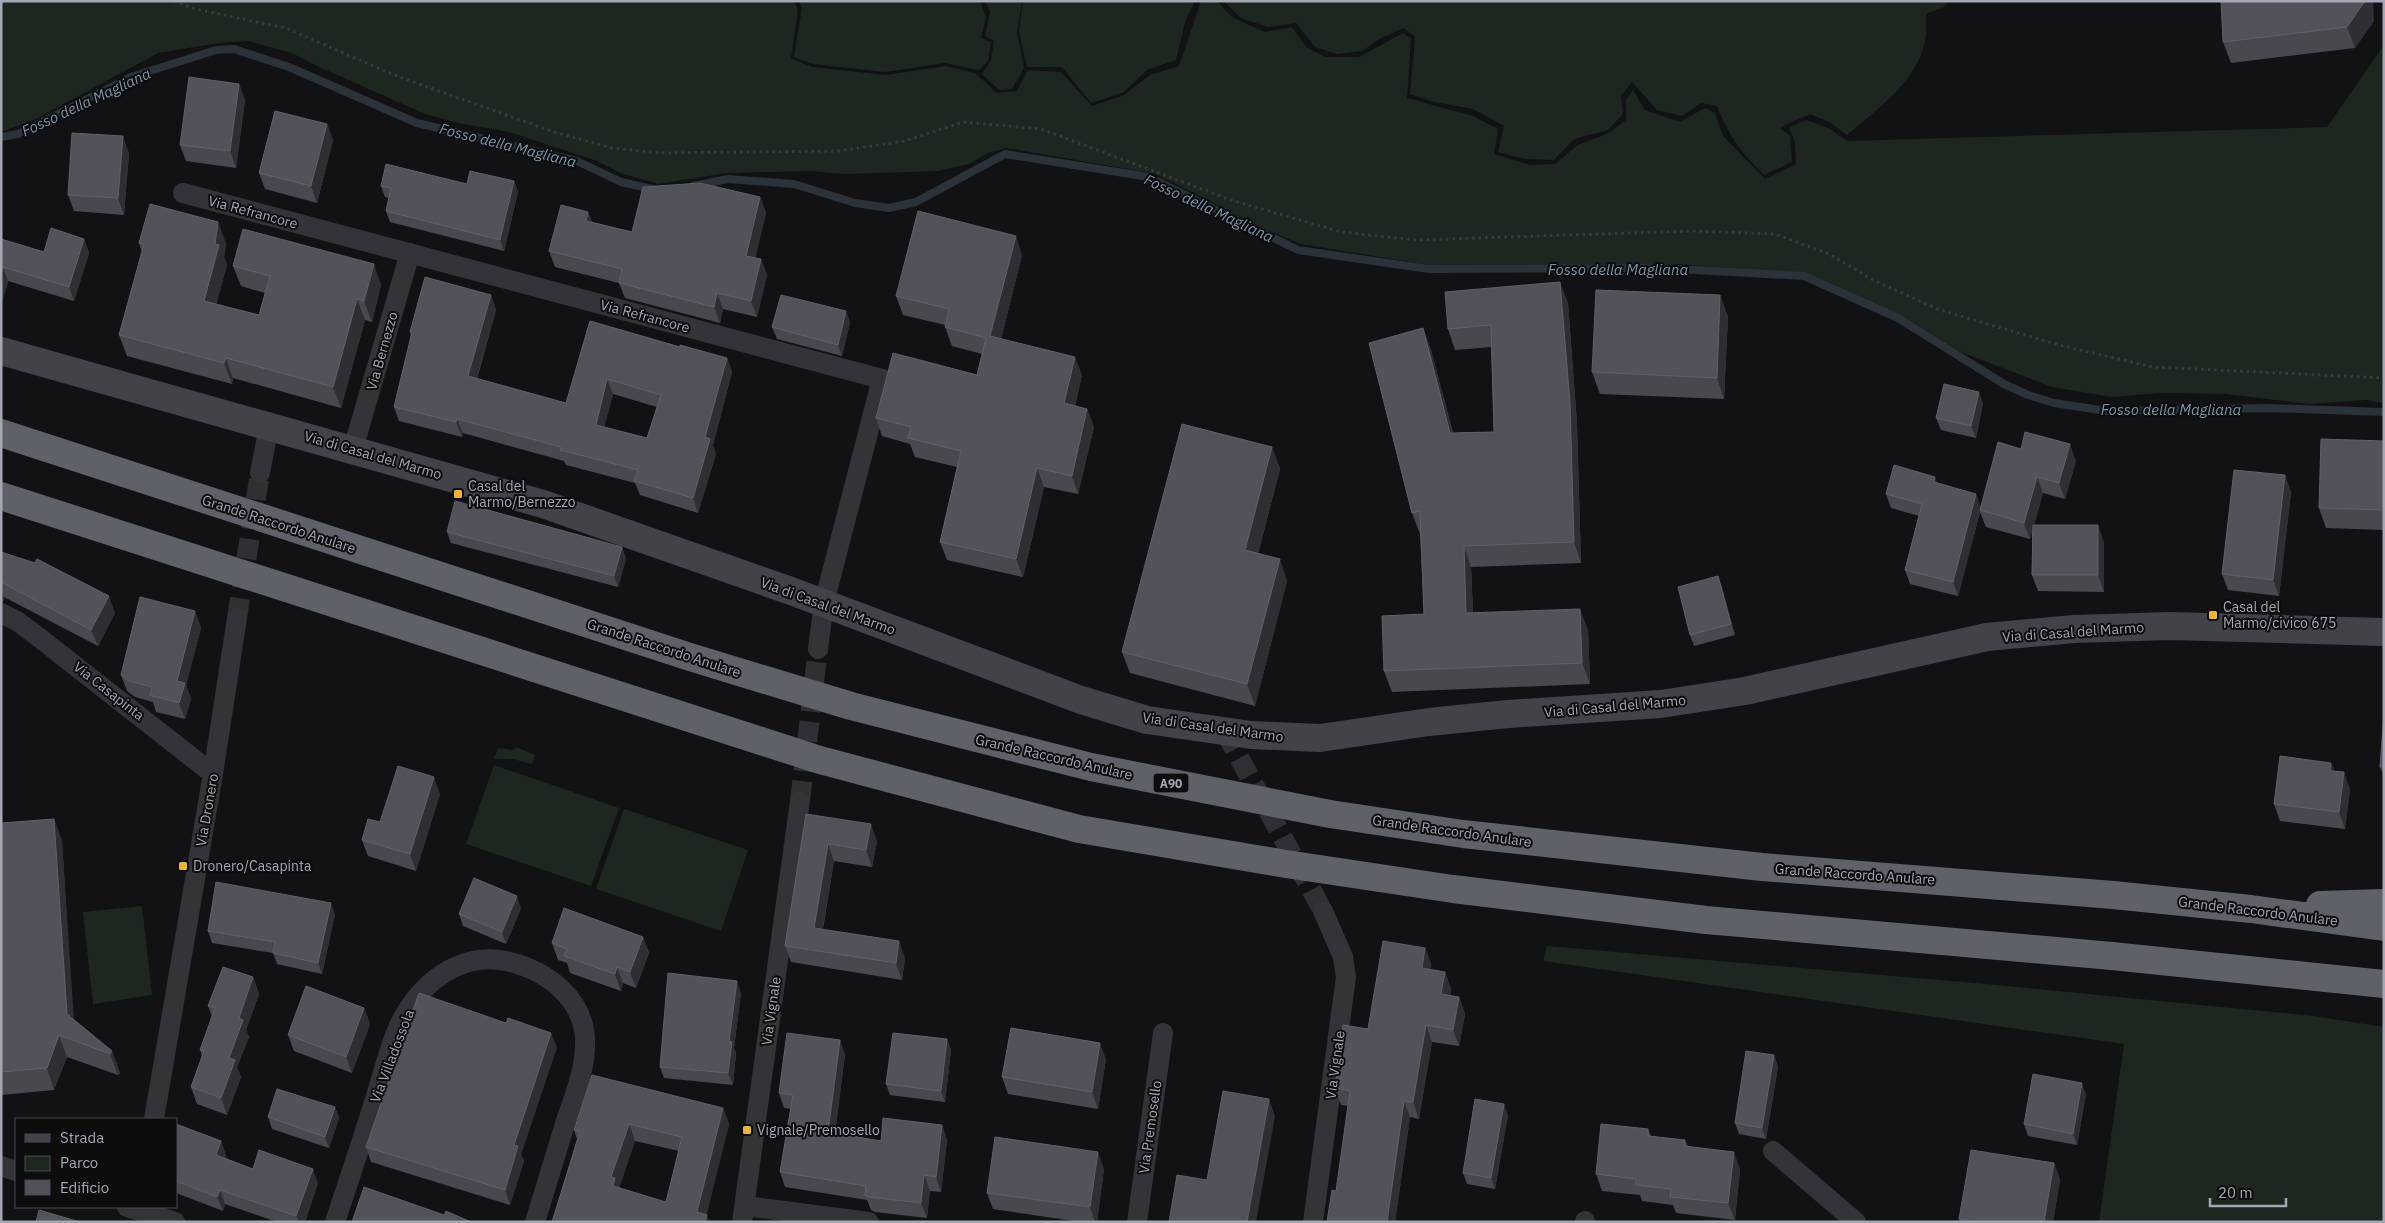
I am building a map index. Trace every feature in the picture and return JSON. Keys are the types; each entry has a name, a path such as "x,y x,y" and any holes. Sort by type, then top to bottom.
{"highway":[{"name":"Grande Raccordo Anulare","path":"1,433 700,660 850,706 1091,767 1330,814 1463,834 1762,867 2113,895 2251,909 2384,927"},
{"path":"1,496 820,760 1079,829 1286,864 1453,889 1706,920 2112,956 2384,984"},
{"path":"2251,909 2384,903"}],"main road":[{"name":"Via di Casal del Marmo","path":"1,350 543,504 824,604 1082,700 1147,720 1225,732 1282,738 1342,736 1429,722 1508,714 1660,704 1745,691 1987,637 2074,628 2170,626 2384,632"}],"street":[{"name":"Via Refrancore","path":"183,193 882,379 824,604"},
{"name":"Via Bernezzo","path":"353,449 410,253"},
{"path":"260,473 269,426"},
{"path":"818,649 824,604"},
{"name":"Via Casapinta","path":"1,614 17,621 41,638 213,774"},
{"name":"Via Dronero","path":"154,1118 213,774 237,618"},
{"name":"Via Vignale","path":"744,1214 800,801"},
{"name":"Via Vignale","path":"1313,1222 1346,977 1343,957 1323,911"},
{"name":"Via Villadossola","path":"335,1222 386,1063 407,1011 432,981 446,971 466,963 487,959 522,965 533,969 550,980 572,1001 585,1033 586,1046 581,1074 534,1222"},
{"name":"Via Premosello","path":"1137,1222 1163,1033"},
{"path":"1773,1151 1856,1222"},
{"path":"1,1166 15,1171"},
{"path":"134,1208 175,1222"},
{"path":"744,1214 870,1222"}],"path":[{"path":"174,1 195,9 286,28 394,75 557,133 612,148 662,153 838,152 905,141 963,122 1041,129 1231,200 1341,232 1416,240 1692,230 1775,234 1829,254 1875,281 1940,310 2078,349 2153,367 2384,378"}],"green space":[{"path":"1,1 794,1 798,10 791,58 812,67 886,75 946,66 975,73 997,93 1017,91 1028,70 1061,72 1092,106 1124,95 1150,75 1179,66 1201,1 1217,1 1233,18 1265,32 1292,27 1307,48 1326,57 1359,57 1403,33 1411,39 1407,98 1473,116 1498,129 1494,154 1531,165 1555,164 1578,145 1609,133 1626,120 1626,100 1633,90 1645,110 1680,122 1705,108 1715,113 1723,136 1765,179 1796,164 1795,143 1789,127 1807,120 1830,129 1847,141 2327,127 2384,45 2384,403 2366,400 2309,404 2226,394 2161,393 2112,397 2052,387 1961,352 1907,319 1806,274 1679,264 1429,265 1301,244 1269,231 1156,174 1007,148 988,153 969,164 938,171 846,174 810,171 727,173 658,184 621,173 597,161 509,132 462,124 425,114 292,53 248,41 219,43 158,53 38,118 1,132"},
{"path":"799,1 980,1 986,17 981,38 991,42 988,61 979,70 945,63 885,72 813,64 794,57 802,8"},
{"path":"985,1 1022,1 1017,33 1024,68 1012,89 999,90 982,74 991,60 994,41 985,36 990,12"},
{"path":"1023,1 1195,1 1185,22 1176,60 1147,70 1124,92 1091,103 1062,67 1027,67 1019,31"},
{"path":"1224,1 1949,1 1944,7 1926,14 1926,38 1920,56 1905,82 1894,94 1847,135 1829,122 1810,114 1779,128 1790,135 1792,162 1764,175 1736,143 1726,127 1717,106 1701,103 1682,116 1657,110 1632,82 1621,96 1623,114 1608,130 1574,139 1554,160 1526,159 1498,152 1504,126 1473,109 1434,102 1410,94 1415,37 1404,28 1381,38 1362,51 1337,54 1315,47 1296,23 1268,27 1241,18"},
{"path":"516,747 535,755 532,764 513,759 494,759 498,748 513,750"},
{"path":"494,765 619,808 591,886 466,844"},
{"path":"624,809 748,850 721,931 596,889"},
{"path":"142,906 152,995 93,1004 83,912"},
{"path":"1547,946 1997,985 2313,1016 2384,1027 2384,1222 2099,1222 2124,1044 1543,961"}],"building":[{"path":"2221,1 2365,1 2347,27 2223,42"},
{"path":"189,77 239,84 230,151 180,145"},
{"path":"275,111 327,124 311,186 259,173"},
{"path":"72,133 123,136 118,198 68,195"},
{"path":"386,164 467,184 470,171 514,181 500,240 386,211 391,188 381,186"},
{"path":"700,183 760,197 746,256 761,259 751,301 717,293 714,307 619,283 622,269 549,251 561,205 588,212 586,221 632,232 643,187"},
{"path":"150,204 218,222 215,244 219,245 204,301 259,315 270,276 233,266 243,229 374,264 364,301 357,299 333,387 226,358 224,363 119,335 144,244 139,243"},
{"path":"918,211 1016,236 990,336 1075,357 1064,403 1087,409 1072,476 1037,468 1016,559 940,542 961,451 908,438 911,427 876,418 893,353 977,375 986,338 945,327 949,309 896,296"},
{"path":"51,228 84,239 69,287 3,267 1,273 1,239 44,252"},
{"path":"425,277 491,295 468,376 566,403 590,321 680,347 680,345 727,358 705,437 710,439 693,498 634,481 638,470 560,450 561,447 457,419 456,422 394,407 412,332 410,332","holes":["607,379 661,395 647,438 596,425"]},
{"path":"1560,282 1570,403 1574,542 1464,546 1466,613 1580,609 1582,663 1384,671 1382,616 1424,614 1420,511 1412,513 1369,343 1423,328 1450,433 1494,432 1491,325 1448,329 1445,292"},
{"path":"1596,290 1720,295 1717,378 1592,372"},
{"path":"781,295 846,311 838,345 772,327"},
{"path":"1944,384 1979,392 1971,426 1936,418"},
{"path":"1182,424 1272,447 1245,550 1280,559 1247,684 1122,652"},
{"path":"2025,432 2070,444 2059,483 2037,477 2024,523 1980,510 1998,442 2021,449"},
{"path":"2321,439 2384,441 2384,510 2319,508"},
{"path":"1894,465 1935,477 1934,482 1976,494 1953,582 1905,570 1922,504 1886,494"},
{"path":"2234,470 2285,475 2273,580 2222,574"},
{"path":"455,501 622,547 614,576 447,532"},
{"path":"2033,525 2098,525 2098,575 2032,575"},
{"path":"1,552 35,563 37,559 109,596 91,630 1,582"},
{"path":"1718,576 1731,624 1690,635 1678,587"},
{"path":"140,597 195,611 177,681 185,683 179,703 150,695 152,687 129,681 121,675"},
{"path":"2384,714 2384,767 2380,767"},
{"path":"2280,756 2331,763 2330,771 2344,772 2339,812 2274,804"},
{"path":"398,766 434,777 410,854 362,840 368,819 380,822"},
{"path":"806,814 871,824 866,850 828,844 814,928 899,941 896,963 785,946"},
{"path":"54,819 67,1014 112,1051 110,1054 59,1035 47,1068 1,1072 1,823"},
{"path":"474,878 517,896 502,932 459,914"},
{"path":"216,882 331,903 318,963 273,953 275,942 208,931"},
{"path":"564,908 643,937 630,972 617,967 615,974 564,956 567,949 552,943"},
{"path":"1383,941 1425,948 1422,968 1445,972 1441,994 1459,997 1453,1030 1426,1025 1413,1102 1404,1101 1387,1222 1332,1222 1327,1221 1332,1190 1336,1191 1350,1091 1335,1088 1343,1025 1368,1029"},
{"path":"223,967 253,977 239,1018 243,1020 229,1058 235,1060 221,1098 191,1087 204,1051 200,1050 215,1008 208,1006"},
{"path":"668,973 737,981 729,1041 732,1042 728,1073 660,1067"},
{"path":"306,986 364,1008 346,1057 288,1035"},
{"path":"419,993 506,1023 508,1018 551,1033 514,1145 518,1146 505,1190 366,1147"},
{"path":"1011,1028 1100,1043 1092,1092 1002,1077"},
{"path":"787,1033 840,1040 828,1132 881,1141 883,1118 942,1125 936,1177 924,1175 921,1203 869,1197 865,1195 866,1186 780,1172 793,1095 779,1093"},
{"path":"893,1033 947,1039 941,1091 886,1084"},
{"path":"1746,1051 1774,1055 1762,1128 1735,1123"},
{"path":"2033,1074 2082,1083 2073,1134 2024,1124"},
{"path":"592,1075 723,1108 697,1212 707,1215 705,1222 552,1222 580,1132 574,1130","holes":["629,1124 682,1137 666,1202 613,1186 615,1178 611,1177"]},
{"path":"277,1089 335,1107 325,1137 268,1117"},
{"path":"1223,1091 1269,1099 1247,1222 1169,1222 1177,1175 1207,1180"},
{"path":"1475,1099 1504,1104 1491,1178 1463,1173"},
{"path":"1601,1124 1648,1129 1648,1136 1685,1140 1684,1146 1734,1152 1728,1203 1670,1197 1671,1189 1636,1185 1636,1179 1596,1174"},
{"path":"178,1125 221,1141 216,1155 253,1169 259,1150 313,1169 296,1216 220,1190 217,1197 178,1182"},
{"path":"995,1137 1098,1152 1090,1207 987,1193"},
{"path":"1971,1150 2054,1163 2044,1222 1977,1222 1959,1219"},
{"path":"364,1187 444,1215 446,1211 471,1222 352,1222"},
{"path":"39,1210 80,1222 36,1222"}],"waterway":[{"name":"Fosso della Magliana","path":"1,137 18,134 131,77 216,50 234,49 289,67 417,123 577,161 621,182 652,189"},
{"name":"Fosso della Magliana","path":"693,186 728,179 794,184 855,203 889,208 916,202 1005,154 1149,177 1298,250 1429,269 1660,268 1804,276 1898,318 2004,384 2028,395 2054,403 2107,411 2268,408 2384,412"}],"tunnel":[{"path":"237,618 260,473"},
{"path":"800,801 818,649"},
{"path":"1225,732 1323,911"}],"place":[{"name":"Casal del Marmo/Bernezzo","path":"458,494"},
{"name":"Casal del Marmo/civico 675","path":"2213,615"},
{"name":"Dronero/Casapinta","path":"183,866"},
{"name":"Vignale/Premosello","path":"747,1130"}]}
